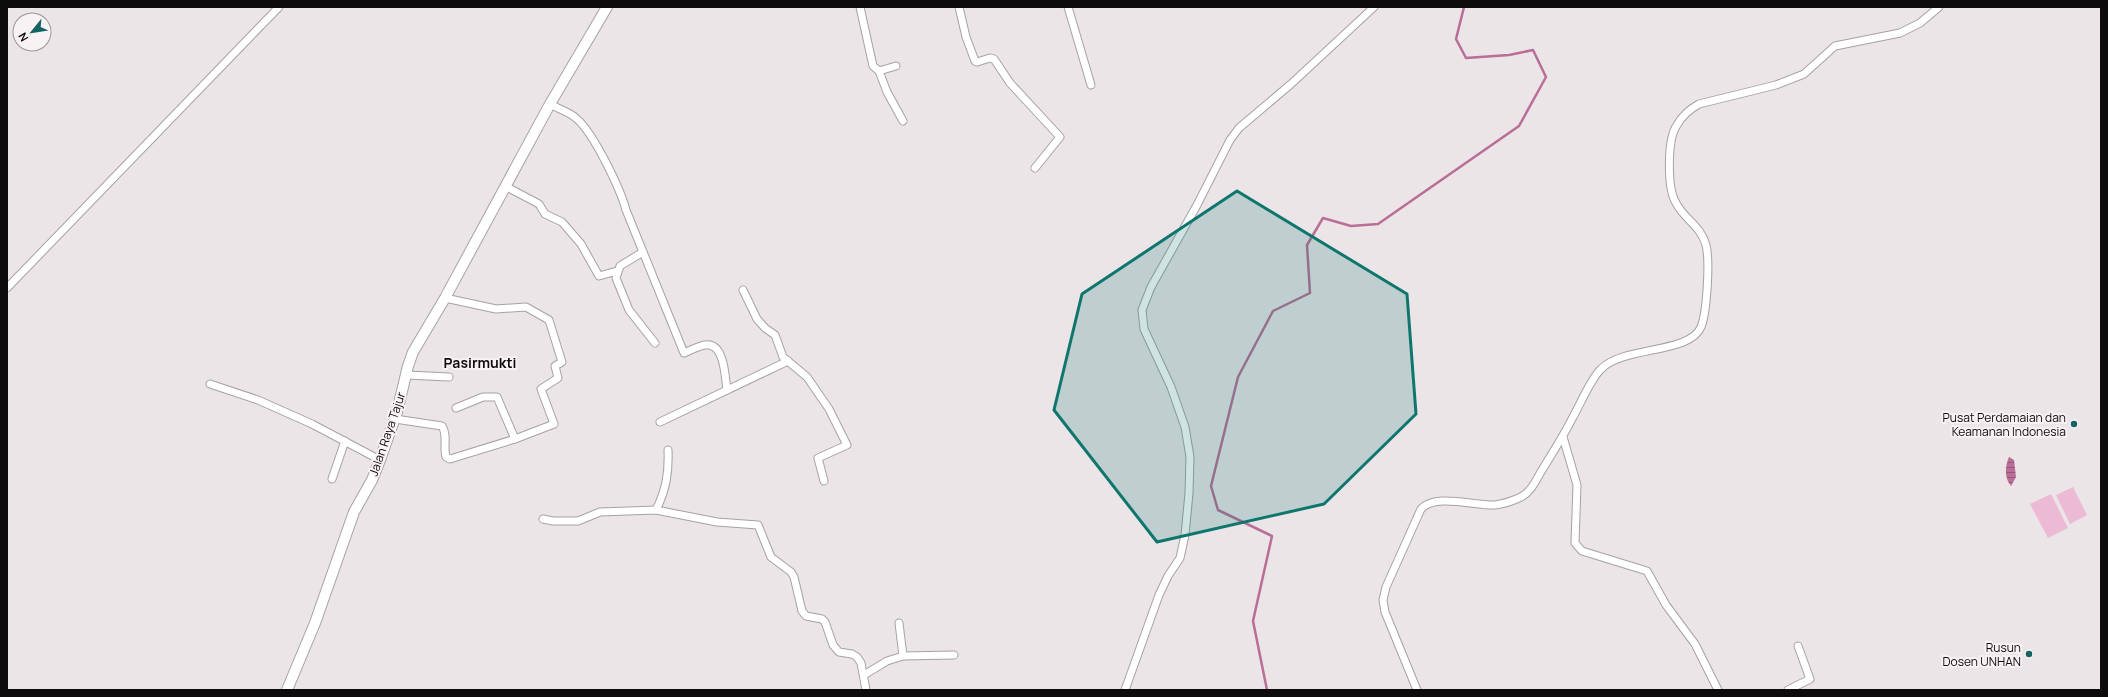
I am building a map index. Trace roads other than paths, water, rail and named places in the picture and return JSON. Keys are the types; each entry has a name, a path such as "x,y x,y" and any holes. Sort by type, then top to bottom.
{"main road":[{"name":"Jalan Raya Tajur","path":"287,690 315,623 354,512 372,480 380,460 395,419 413,352 445,298 550,104 607,7"}],"street":[{"path":"7,288 279,7"},
{"path":"860,7 873,66 879,71 887,92 903,121"},
{"path":"959,7 966,37 975,61 977,62 994,59 1010,83 1060,137 1035,168"},
{"path":"1068,7 1091,85"},
{"path":"1125,690 1159,596 1168,576 1180,558 1185,535 1189,493 1190,457 1185,427 1171,387 1144,329 1142,310 1151,287 1235,134 1254,114 1291,84 1374,7"},
{"path":"1417,690 1385,612 1383,600 1386,587 1424,505 1441,501 1497,505 1520,498 1529,492 1563,437 1600,369 1617,359 1648,350 1682,343 1694,337 1700,329 1707,307 1706,246 1700,230 1675,203 1670,182 1672,138 1676,125 1689,110 1704,102 1776,85 1804,74 1835,46 1900,33 1920,23 1940,7"},
{"path":"879,71 896,66"},
{"path":"550,104 576,118 588,133 620,189 643,252 684,352 705,345 711,345 718,350 723,361 727,390"},
{"path":"505,186 539,204 545,214 562,222 581,244 599,276 617,271"},
{"path":"643,252 620,266 617,271 616,278 624,299 655,343"},
{"path":"743,290 757,319 765,328 775,335 783,357 807,377 829,409 847,445 818,458 824,481"},
{"path":"395,419 442,426 445,430 445,453 446,457 450,459 515,439 554,424 540,389 558,378 555,366 562,362 549,320 526,307 496,309 445,298"},
{"path":"660,422 788,361"},
{"path":"407,375 449,377"},
{"path":"210,384 258,400 312,424 380,460"},
{"path":"456,408 483,397 497,397 515,439"},
{"path":"1563,437 1577,485 1575,543 1582,551 1647,570 1666,606 1695,644 1718,690"},
{"path":"332,479 345,441"},
{"path":"656,510 666,486 669,470 668,450"},
{"path":"543,519 554,521 578,521 600,512 656,510 717,522 758,525 771,557 791,572 794,577 802,611 806,616 825,622 838,652 852,654 857,657 861,663 866,690"},
{"path":"899,623 903,656"},
{"path":"1788,690 1810,679 1798,646"},
{"path":"864,675 887,661 903,656 954,655"}],"waterway":[{"path":"1267,690 1253,621 1272,536 1218,510 1211,486 1238,377 1273,311 1310,293 1307,245 1323,218 1351,226 1378,224 1519,126 1546,77 1533,50 1509,55 1466,58 1456,39 1464,7"}],"place":[{"name":"Pusat Perdamaian dan Keamanan Indonesia","path":"2074,424"},
{"name":"Rusun Dosen UNHAN","path":"2029,654"}],"district":[{"name":"Pasirmukti","path":"480,362"}]}
